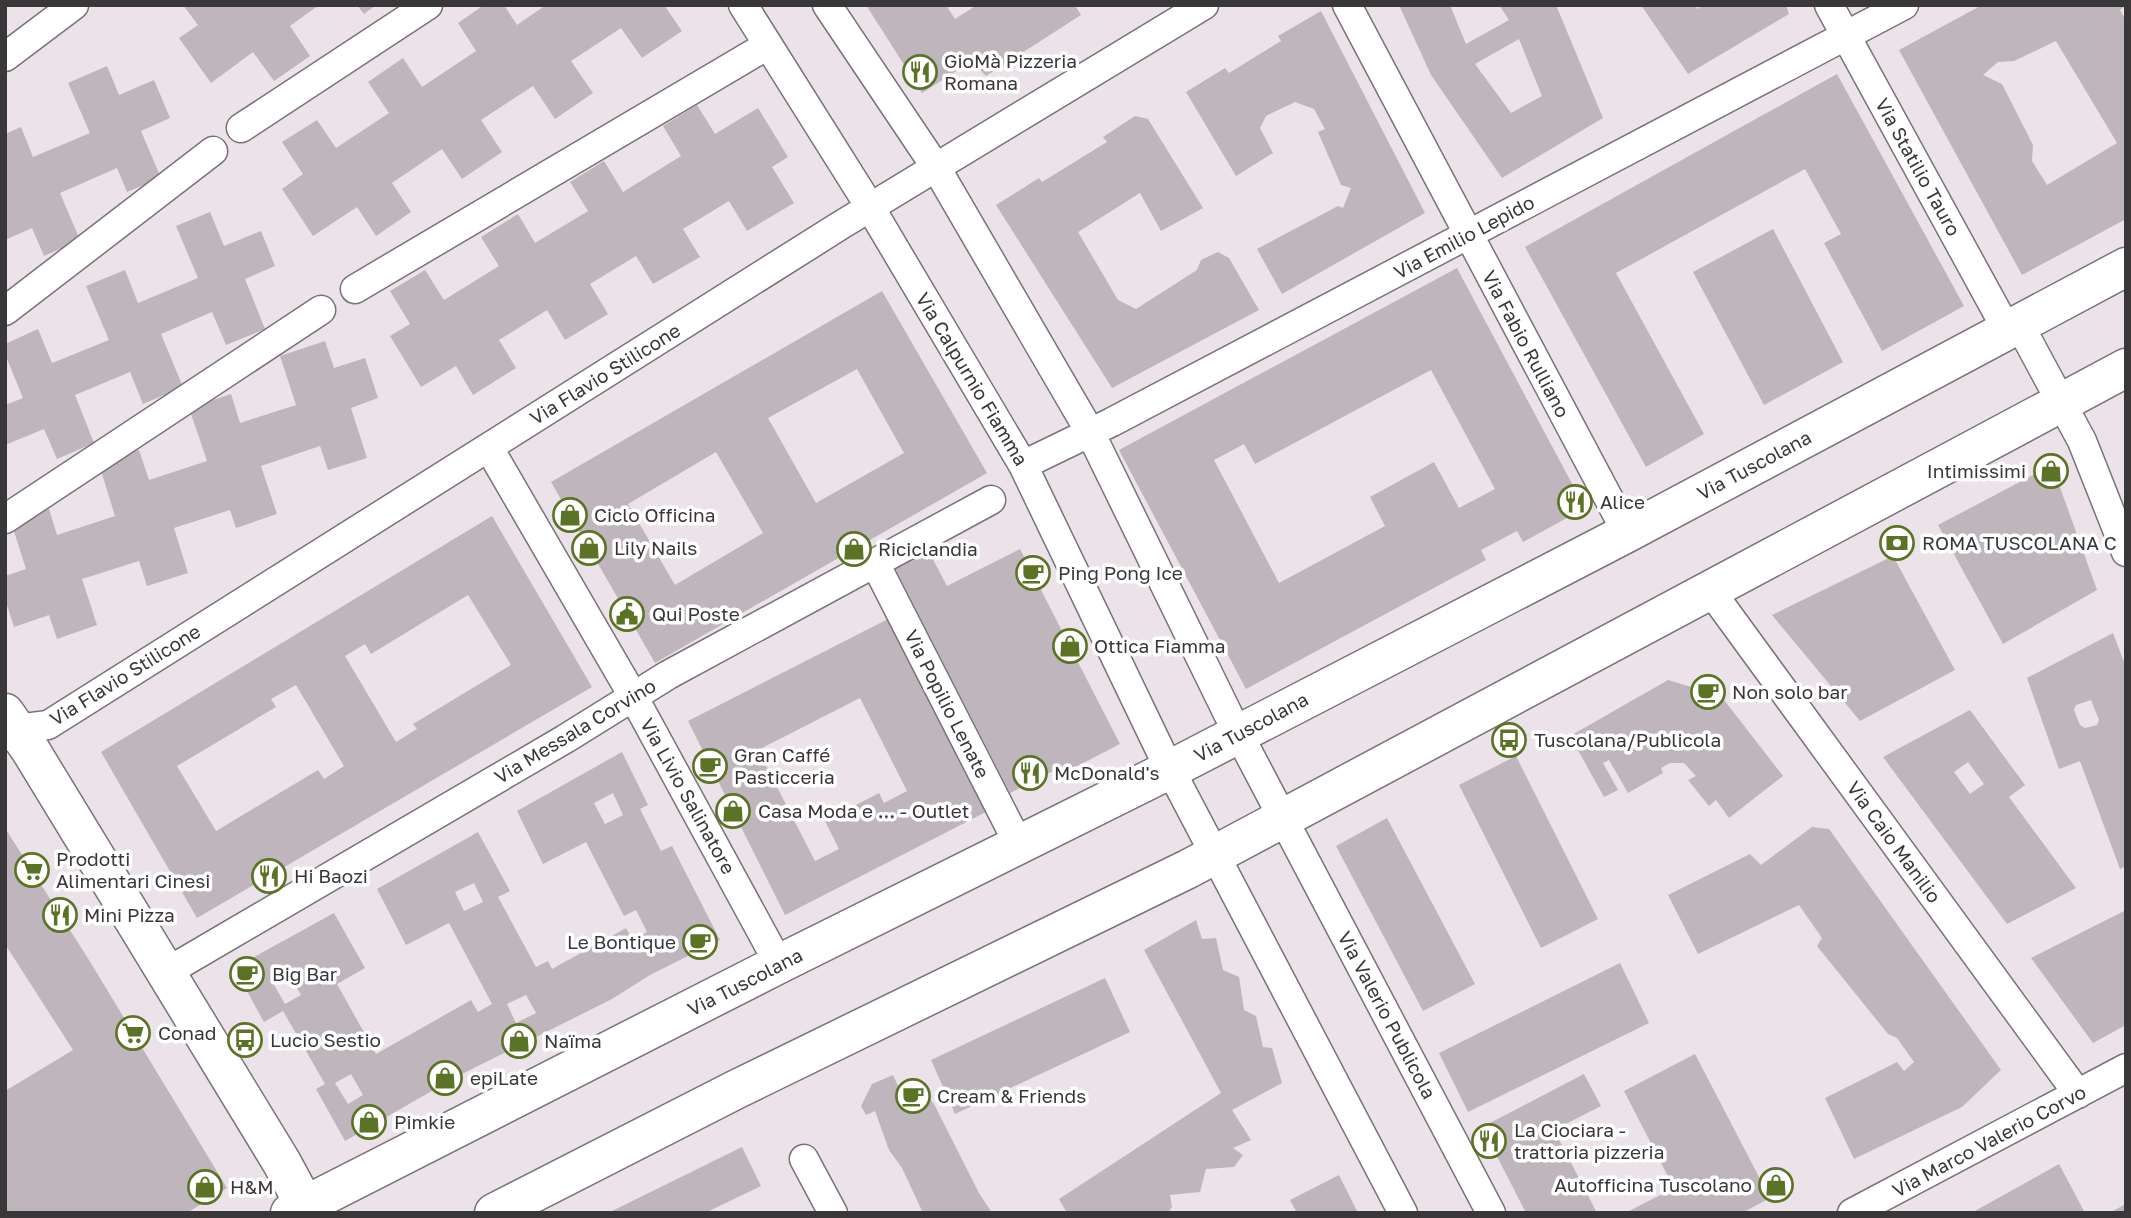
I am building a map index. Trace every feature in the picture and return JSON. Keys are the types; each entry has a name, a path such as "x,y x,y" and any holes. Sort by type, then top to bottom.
{"main road":[{"name":"Via Tuscolana","path":"301,1210 779,964 1171,769 1627,533 2126,267"},
{"path":"494,1213 737,1089 1216,853 2126,368"},
{"path":"9,726 282,1163 301,1210"}],"street":[{"path":"5,57 74,5"},
{"path":"241,128 428,5"},
{"name":"Via Calpurnio Fiamma","path":"743,5 870,207 1023,465 1171,769 1216,853"},
{"path":"827,5 937,169 1090,432 1238,733"},
{"name":"Via Flavio Stilicone","path":"9,726 48,725 841,225 1204,5"},
{"name":"Via Fabio Rulliano","path":"1347,5 1627,533"},
{"name":"Via Statilio Tauro","path":"1829,5 1844,37 1955,233 2013,327"},
{"name":"Via Emilio Lepido","path":"1023,465 1904,5"},
{"path":"355,289 768,45"},
{"path":"5,311 213,152"},
{"path":"5,519 321,310"},
{"path":"2013,327 2082,441 2126,552"},
{"name":"Via Livio Salinatore","path":"489,448 633,696 779,964"},
{"name":"Via Messala Corvino","path":"165,973 705,654 991,500"},
{"name":"Via Popilio Lenate","path":"875,563 1019,845"},
{"name":"Via Caio Manilio","path":"1710,590 2078,1094"},
{"name":"Via Valerio Publicola","path":"1238,733 1491,1213"},
{"path":"1216,853 1403,1213"},
{"name":"Via Marco Valerio Corvo","path":"1852,1213 2126,1068"},
{"path":"804,1159 833,1213"}],"building":[{"path":"183,5 319,5 290,26 310,56 274,81 253,52 211,83 179,38 198,25"},
{"path":"357,5 376,5 364,14"},
{"path":"484,5 504,5 517,25 546,5 664,5 682,31 642,58 621,28 571,61 593,93 555,119 533,86 481,120 502,152 462,179 442,149 392,183 411,212 376,236 357,207 313,236 282,189 303,174 282,142 317,120 336,148 389,113 368,82 403,58 422,87 476,51 458,23"},
{"path":"866,5 946,5 955,19 977,5 1075,5 1081,15 986,76 972,61 922,93"},
{"path":"1399,5 1450,5 1466,44 1509,20 1499,5 1556,5 1603,118 1502,178 1431,75","holes":["1519,39 1542,96 1511,113 1475,64"]},
{"path":"1641,5 1695,5 1697,9 1703,5 1786,5 1789,14 1688,74"},
{"path":"1982,5 2126,5 2120,10 2126,21 2126,219 2022,275 1899,50","holes":["2056,41 2117,143 2047,185 2032,161 2033,145 2002,84 1983,75 1998,62 2014,61"]},
{"path":"1321,11 1425,213 1282,294 1257,249 1338,206 1343,208 1351,188 1341,185 1318,132 1325,129 1314,109 1295,102 1266,116 1260,128 1273,153 1236,176 1186,92 1225,68 1229,73 1281,41 1278,36"},
{"path":"107,66 119,95 154,80 170,118 141,131 161,178 127,192 117,168 60,193 80,240 44,256 32,228 5,240 5,134 21,127 33,157 90,133 68,83"},
{"path":"1837,74 1964,306 1882,351 1824,243 1841,234 1805,169 1616,273 1704,434 1646,467 1525,247"},
{"path":"697,105 715,134 758,108 788,157 772,167 794,203 747,231 729,201 683,229 700,257 653,284 636,256 590,284 608,314 565,340 547,310 499,340 516,368 473,395 456,366 421,387 390,336 410,324 390,291 425,270 444,300 499,266 481,237 518,214 535,243 588,211 570,182 604,161 623,192 681,156 663,126"},
{"path":"1135,116 1148,119 1203,208 1161,231 1140,193 1078,232 1118,300 1136,309 1197,270 1201,260 1218,252 1229,258 1259,310 1112,388 996,205 1039,178 1042,182 1107,142 1103,137"},
{"path":"210,212 224,246 261,231 275,266 245,279 265,329 226,345 212,312 161,334 183,387 143,404 130,372 75,395 94,443 57,459 44,429 5,445 5,405 23,398 5,354 5,344 38,329 52,363 109,340 86,286 125,270 138,303 198,278 176,226"},
{"path":"1773,229 1843,362 1764,405 1693,272"},
{"path":"1457,268 1585,508 1523,542 1517,531 1481,550 1486,560 1246,689 1119,450","holes":["1431,370 1495,489 1459,508 1434,462 1370,497 1385,526 1279,583 1214,460 1244,444 1255,464"]},
{"path":"882,291 987,473 655,663 551,482","holes":["857,369 904,453 816,503 768,418","716,452 763,533 675,585 628,504"]},
{"path":"325,341 334,368 365,358 378,398 351,408 367,458 328,470 320,446 261,466 277,514 236,528 230,510 174,528 188,573 147,586 139,561 82,579 97,625 57,639 49,615 14,627 5,599 5,576 26,569 11,522 49,509 57,535 115,516 99,464 139,450 149,480 207,461 189,408 231,394 240,423 296,405 280,356"},
{"path":"2052,465 2097,590 2003,644 1938,525"},
{"path":"492,516 592,687 197,918 101,752","holes":["468,595 511,665 413,724 417,729 396,742 345,656 365,644 371,654","296,685 344,766 324,779 318,770 216,831 177,766 276,707 271,699"]},
{"path":"1020,549 1120,744 1062,774 1059,768 1010,793 895,568 928,550 947,586"},
{"path":"1893,556 1955,670 1860,721 1772,615"},
{"path":"888,619 986,812 785,915 688,721","holes":["860,698 907,791 884,803 879,793 825,821 839,849 815,861 758,750"]},
{"path":"2113,633 2126,667 2126,866 2120,869 2080,761 2059,769 2027,678","holes":["2091,700 2099,720 2097,725 2085,728 2080,725 2074,710 2076,705"]},
{"path":"1668,680 1721,696 1783,776 1729,818 1716,800 1709,806 1688,780 1696,776 1684,763 1670,763 1661,768 1663,773 1628,793 1609,760 1603,763 1618,790 1604,797 1570,736"},
{"path":"1970,710 2025,785 2009,797 2076,888 2007,924 1883,757","holes":["1968,762 1984,784 1970,794 1954,772"]},
{"path":"622,752 648,805 640,809 661,851 672,846 720,940 650,975 612,999 456,1077 345,1141 316,1089 325,1084 283,1011 264,1022 234,968 334,913 365,968 337,984 376,1054 471,1000 478,1012 492,1004 449,923 406,945 377,889 478,832 510,891 498,897 536,967 548,961 552,969 626,928 633,940 647,932 636,910 624,916 586,842 543,864 517,811","holes":["613,793 623,815 605,824 594,803","474,883 483,902 464,911 455,892","288,973 301,995 285,1004 273,983","526,995 536,1013 516,1023 507,1004","351,1074 363,1095 348,1104 335,1083"]},
{"path":"1516,756 1598,919 1541,948 1459,785"},
{"path":"1387,818 1475,984 1423,1011 1336,846"},
{"path":"1812,827 1829,829 2001,1070 1962,1107 1854,1159 1825,1098 1897,1062 1904,1071 1914,1062 1897,1038 1888,1034 1817,946 1822,938 1799,905 1698,954 1668,895 1750,854 1761,865"},
{"path":"5,828 89,960 227,1188 187,1213 5,1213 5,1091 73,1050 5,944"},
{"path":"2126,910 2126,1025 2093,1043 2031,958"},
{"path":"1196,920 1202,939 1216,938 1223,970 1239,977 1244,1010 1256,1016 1263,1047 1272,1048 1282,1083 1232,1110 1251,1140 1233,1148 1243,1155 1234,1167 1206,1169 1200,1192 1170,1195 1172,1207 1168,1213 1067,1213 1059,1199 1221,1093 1144,950"},
{"path":"1620,963 1649,1023 1468,1112 1439,1053"},
{"path":"1105,978 1130,1032 955,1114 931,1060"},
{"path":"1695,1054 1770,1198 1742,1213 1625,1213 1674,1188 1624,1091"},
{"path":"1584,1074 1601,1106 1554,1130 1597,1213 1526,1213 1482,1127"},
{"path":"893,1075 904,1099 925,1091 992,1213 923,1213 902,1168 889,1150 875,1111 866,1115 861,1106 872,1084"},
{"path":"742,1147 761,1186 705,1213 608,1213"},
{"path":"2059,1164 2085,1213 1971,1213 2020,1186"},
{"path":"1339,1175 1358,1213 1297,1213 1290,1200"},
{"path":"2126,1204 2126,1213 2109,1213"}],"place":[{"name":"GioMà Pizzeria Romana","path":"920,72"},
{"name":"Intimissimi","path":"2051,471"},
{"name":"Alice","path":"1575,502"},
{"name":"Ciclo Officina","path":"570,515"},
{"name":"ROMA TUSCOLANA C","path":"1897,543"},
{"name":"Lily Nails","path":"589,548"},
{"name":"Riciclandia","path":"854,549"},
{"name":"Ping Pong Ice","path":"1033,573"},
{"name":"Qui Poste","path":"627,614"},
{"name":"Ottica Fiamma","path":"1070,646"},
{"name":"Non solo bar","path":"1708,692"},
{"name":"Tuscolana/Publicola","path":"1509,740"},
{"name":"Gran Caffé Pasticceria","path":"710,766"},
{"name":"McDonald's","path":"1030,773"},
{"name":"Casa Moda e ... - Outlet","path":"733,811"},
{"name":"Prodotti Alimentari Cinesi","path":"32,870"},
{"name":"Hi Baozi","path":"269,876"},
{"name":"Mini Pizza","path":"60,915"},
{"name":"Le Bontique","path":"700,942"},
{"name":"Big Bar","path":"247,974"},
{"name":"Conad","path":"133,1033"},
{"name":"Lucio Sestio","path":"245,1040"},
{"name":"Naïma","path":"519,1041"},
{"name":"epiLate","path":"445,1078"},
{"name":"Cream & Friends","path":"913,1096"},
{"name":"Pimkie","path":"369,1122"},
{"name":"La Ciociara - trattoria pizzeria","path":"1489,1141"},
{"name":"Autofficina Tuscolano","path":"1776,1185"},
{"name":"H&M","path":"205,1187"}]}
